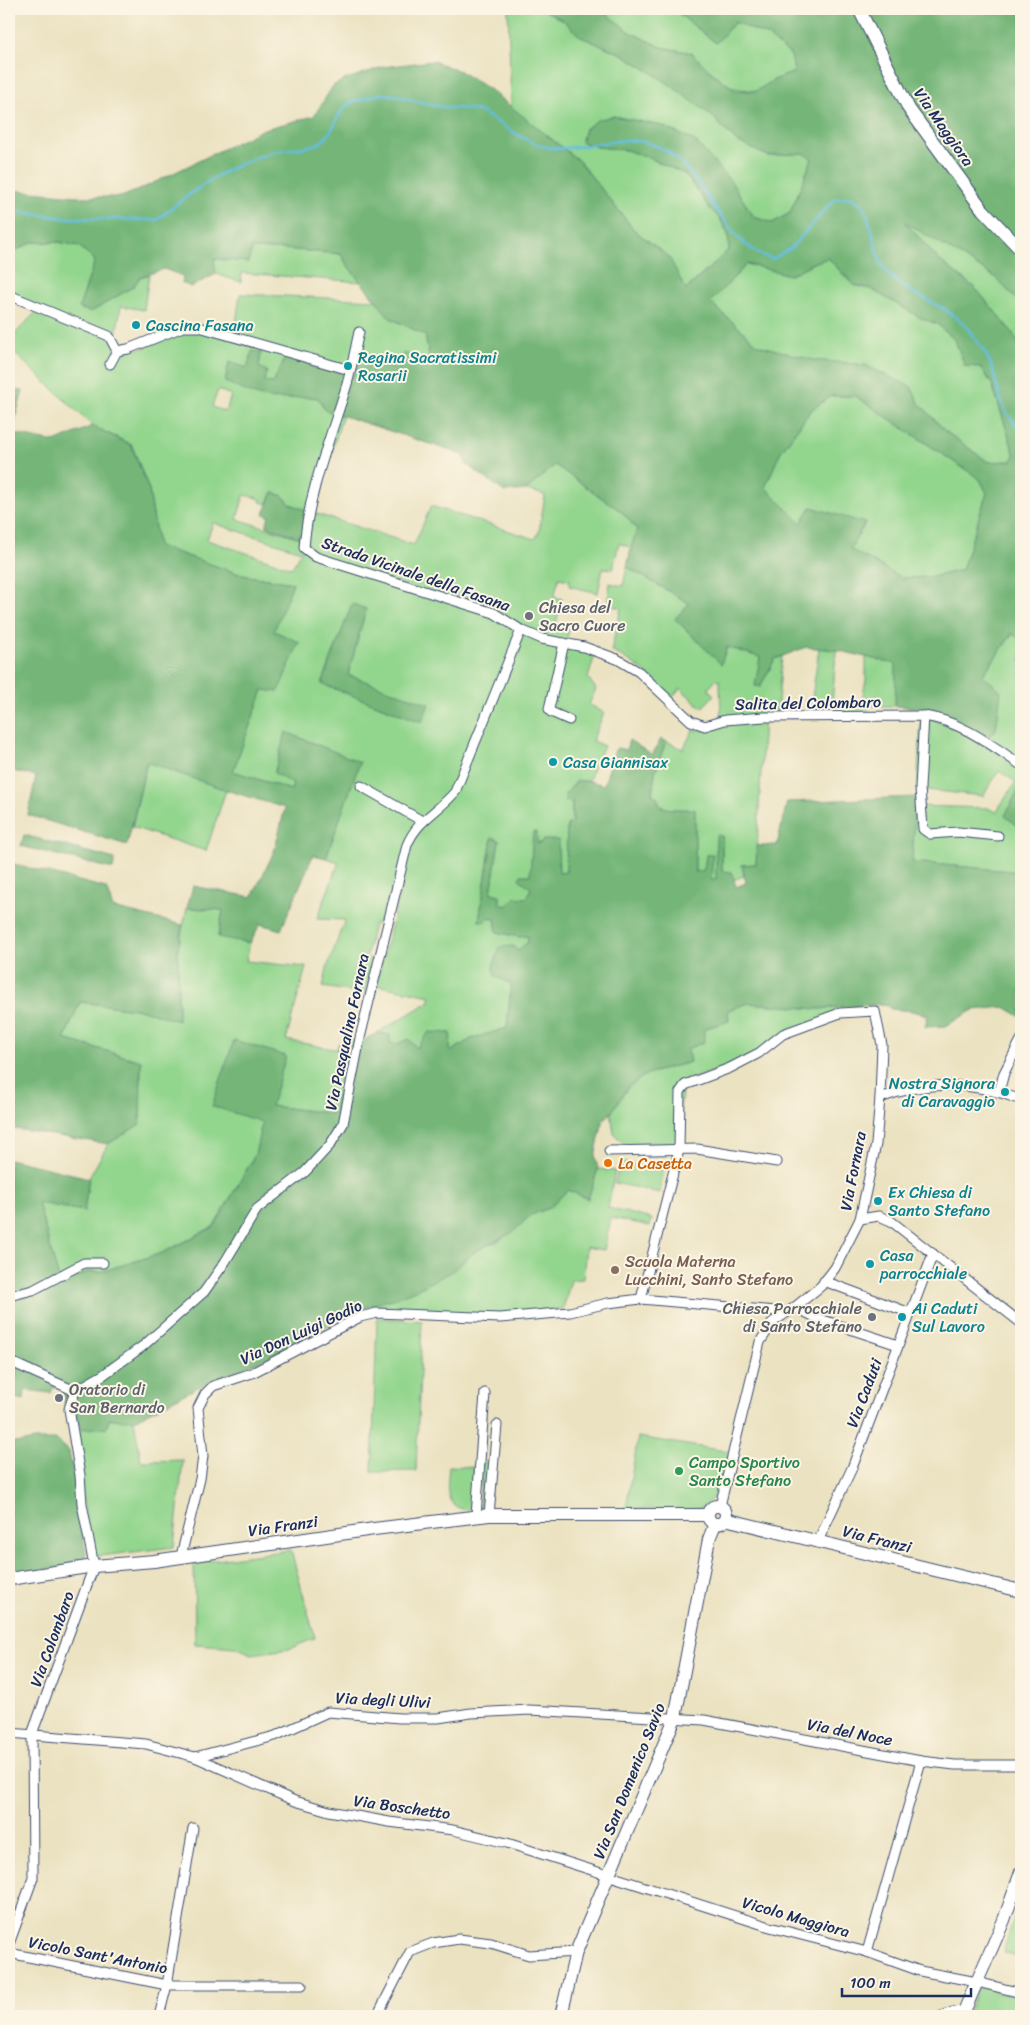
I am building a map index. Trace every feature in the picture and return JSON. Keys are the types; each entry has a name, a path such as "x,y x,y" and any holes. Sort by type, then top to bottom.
{"main road":[{"name":"Via Maggiora","path":"859,9 909,109 983,210 1021,250"},
{"path":"716,1519 726,1513 720,1506"},
{"name":"Via Franzi","path":"9,1579 94,1566 489,1515 716,1519 818,1541 1021,1591"},
{"name":"Via San Domenico Savio","path":"562,2016 576,1952 675,1718 709,1540 716,1519"},
{"path":"963,2014 1004,1920 1021,1872"}],"street":[{"path":"9,295 109,336 117,351"},
{"path":"117,351 128,349 183,327 199,327 350,370"},
{"name":"Strada Vicinale della Fasana","path":"359,332 306,528 304,548 316,557 494,614 521,630"},
{"path":"110,364 117,351"},
{"name":"Salita del Colombaro","path":"521,630 542,639 584,647 617,659 639,672 691,721 705,726 726,720 764,717 924,716 942,719 957,725 1021,765"},
{"name":"Via Pasqualino Fornara","path":"75,1391 103,1375 143,1346 204,1292 226,1262 257,1209 304,1172 330,1145 343,1124 360,1038 410,837 422,821 443,806 455,792 521,630"},
{"path":"564,643 548,709 569,720"},
{"path":"924,716 920,788 923,829 930,834 958,832 998,836"},
{"path":"362,786 422,821"},
{"name":"Via Fornara","path":"678,1150 680,1092 685,1085 730,1068 759,1052 783,1034 840,1013 875,1011 882,1045 880,1098 873,1163 860,1219 835,1268 824,1281 791,1310 773,1322 760,1342 720,1506"},
{"path":"999,1092 1004,1073 1021,1040"},
{"path":"880,1098 901,1090 933,1085 966,1085 984,1087 1021,1100"},
{"path":"609,1151 678,1150 697,1146 777,1162"},
{"path":"641,1299 678,1150"},
{"path":"860,1219 879,1216 891,1221 1021,1323"},
{"name":"Via Caduti","path":"818,1541 852,1468 933,1254"},
{"path":"9,1296 33,1290 84,1263 102,1263"},
{"path":"824,1281 910,1313"},
{"name":"Via Don Luigi Godio","path":"182,1556 200,1479 203,1456 198,1408 204,1394 213,1386 252,1373 360,1317 377,1313 500,1318 570,1312 608,1303 641,1299 791,1310"},
{"path":"791,1310 898,1345"},
{"path":"9,1362 75,1391 69,1409 80,1474 82,1504 94,1566"},
{"path":"476,1516 485,1393"},
{"path":"489,1515 497,1425"},
{"name":"Via Colombaro","path":"9,1944 12,1925 33,1878 32,1734 94,1566"},
{"name":"Via degli Ulivi","path":"9,1733 146,1744 195,1757 275,1736 328,1712 400,1718 438,1718 471,1713 530,1710 675,1718"},
{"name":"Via del Noce","path":"675,1718 704,1720 921,1761 955,1765 1021,1765"},
{"name":"Via Boschetto","path":"195,1757 295,1801 329,1811 389,1822 453,1830 507,1842 609,1874"},
{"path":"868,1952 921,1761"},
{"path":"159,2016 167,1986 194,1828"},
{"name":"Vicolo Maggiora","path":"609,1874 770,1927 868,1952 920,1971 1021,1993"},
{"path":"377,2016 410,1952 433,1943 458,1939 467,1940 491,1943 529,1955 576,1952"},
{"name":"Vicolo Sant'Antonio","path":"9,1953 167,1986 302,1985"},
{"path":"942,2016 953,2012 963,2014"}],"green space":[{"path":"508,9 542,9 563,20 581,37 622,54 662,79 711,115 736,141 768,156 804,153 812,159 790,213 772,223 754,217 732,183 695,141 662,126 613,116 585,128 582,142 598,147 626,150 685,174 710,209 721,220 728,234 729,250 685,290 669,257 634,230 579,161 511,107"},
{"path":"542,9 600,9 630,32 661,47 692,53 711,72 735,90 756,91 774,80 794,72 791,55 768,36 735,22 716,43 673,9 1021,9 1021,304 995,277 905,222 939,260 976,289 1012,332 1021,348 1021,640 1012,633 983,675 1001,691 996,730 983,740 924,716 920,708 895,706 896,664 836,650 806,647 775,659 760,687 755,686 760,657 727,647 721,664 675,619 689,603 627,567 637,529 622,512 555,465 526,490 505,492 466,464 464,455 325,410 318,398 283,399 262,397 225,382 229,362 247,368 252,351 261,352 259,367 267,371 264,382 273,383 286,357 353,377 358,357 400,369 403,353 430,360 425,335 390,318 347,265 341,254 285,249 252,249 248,262 214,259 216,274 191,287 182,283 183,276 164,269 140,277 134,286 91,312 79,308 95,260 79,246 59,242 32,242 9,254 9,190 87,197 121,197 264,129 314,116 333,86 344,80 383,67 433,61 460,71 490,90 579,161 634,230 669,257 686,290 729,250 728,234 721,220 710,209 685,174 626,150 598,147 581,142 585,129 597,120 613,116 662,126 695,141 732,183 754,217 772,223 790,213 812,159 804,153 768,156 736,141 711,115 662,79 622,54 581,37 563,20","holes":["828,258 854,285 871,289 921,318 937,324 955,340 965,366 980,367 992,384 1015,456 1011,461 988,462 945,431 919,403 911,387 865,365 813,360 758,345 710,302 747,264 790,275 813,263","831,396 855,396 980,479 987,493 962,570 932,577 902,578 850,549 865,523 811,507 801,523 765,487 780,453 811,410"]},
{"path":"600,9 673,9 716,43 735,22 768,36 791,55 794,72 774,80 756,91 733,88 711,72 692,53 661,47 630,32"},
{"path":"903,220 995,277 1021,304 1021,348 1012,332 976,289 939,260"},
{"path":"32,242 59,242 79,246 95,260 79,308 91,312 134,286 140,277 149,274 144,310 121,306 115,342 136,349 144,348 184,329 198,329 234,339 240,294 376,300 390,318 425,335 430,360 401,369 358,357 353,377 274,383 264,382 259,368 261,352 247,368 229,363 225,382 289,399 306,396 318,398 325,410 343,414 314,513 414,545 431,506 535,539 539,532 545,495 526,490 555,465 622,512 637,529 631,548 619,543 613,569 603,568 598,593 569,586 570,580 559,578 554,597 562,599 556,624 569,628 567,640 597,648 588,678 596,689 589,704 604,713 592,741 604,746 589,781 577,781 565,801 572,802 572,822 567,825 566,872 559,873 531,888 527,899 515,897 507,906 500,904 491,893 499,840 492,838 479,921 485,921 488,917 495,919 497,932 519,937 528,935 528,942 495,976 511,984 507,1028 471,1039 450,1053 450,1033 417,1048 389,1043 389,1035 377,1033 429,1002 431,996 376,985 401,888 394,886 384,924 374,924 366,958 374,959 366,994 323,987 327,968 345,920 317,919 339,862 326,858 359,763 286,732 293,784 291,790 233,771 263,689 299,643 273,631 293,583 242,575 158,546 149,490 132,445 93,426 9,348 9,340 40,308 9,293 9,254","holes":["218,390 231,395 226,412 212,407","273,492 283,496 290,504 313,513 307,540 237,519 244,495 261,499 260,502 267,504","213,523 301,551 292,568 207,540","352,604 366,609 348,675 422,722 322,684"]},
{"path":"252,249 285,249 341,254 347,265 361,282 242,273 241,282 216,274 214,259 248,262"},
{"path":"828,258 853,285 871,289 921,318 937,324 955,340 965,366 980,367 992,384 1015,456 1011,461 988,462 945,431 919,403 911,387 865,365 813,360 758,345 710,302 747,264 790,275 813,263"},
{"path":"9,389 23,391 11,433 54,442 93,426 131,445 149,490 158,546 242,575 293,583 274,631 299,642 278,692 263,690 233,771 291,790 293,784 274,773 286,732 360,762 326,858 313,855 281,930 260,924 250,943 218,937 223,910 187,908 193,886 252,897 274,852 285,808 226,790 147,762 127,845 28,815 36,776 9,770"},
{"path":"831,396 855,396 980,479 987,493 962,570 932,577 902,578 850,549 865,524 801,524 765,487 780,453 811,410"},
{"path":"273,492 283,496 290,504 314,513 307,540 266,526 269,516 264,514"},
{"path":"627,567 689,603 721,664 727,647 760,657 760,687 775,659 782,656 777,713 810,712 819,648 836,650 832,707 861,705 866,680 866,657 897,664 895,706 869,706 868,713 764,717 756,864 742,865 744,876 733,880 722,871 722,837 716,879 711,880 704,870 695,872 695,810 670,809 660,806 657,797 652,794 655,772 666,741 683,749 693,730 711,730 721,726 720,681 716,680 708,689 714,695 702,708 680,688 672,698 644,671 611,651 621,608 607,605 610,583 623,586"},
{"path":"352,604 366,609 348,675 429,704 422,722 322,684"},
{"path":"1013,633 1021,640 1021,784 1005,816 1021,828 1021,872 911,862 916,806 988,808 996,812 1016,782 999,771 983,796 917,789 921,721 983,675"},
{"path":"661,739 666,741 655,772 652,794 657,797 660,806 670,809 695,809 695,872 704,870 706,855 713,854 711,880 716,879 716,835 722,836 722,871 732,872 736,887 746,883 742,865 756,864 757,846 777,845 787,802 916,797 912,862 1021,872 1021,1017 1004,1007 973,1010 946,1026 925,1027 928,1015 891,1009 885,1004 817,1009 749,1003 728,1010 729,1021 704,1029 704,1042 687,1049 690,1062 647,1074 628,1087 611,1113 603,1121 595,1156 598,1169 588,1199 568,1190 549,1208 531,1215 513,1232 477,1250 451,1272 396,1298 361,1308 276,1354 196,1388 134,1420 109,1419 106,1428 81,1429 65,1407 63,1387 53,1388 51,1393 25,1390 24,1400 9,1397 9,1159 89,1178 84,1211 38,1203 60,1283 88,1272 100,1272 162,1253 214,1227 255,1155 262,1122 212,1106 234,1040 286,1056 271,1106 334,1114 344,1051 337,1049 339,1043 348,1044 350,1040 362,1041 377,1033 390,1035 390,1043 396,1044 409,1039 417,1048 429,1032 451,1033 450,1052 471,1039 507,1028 511,984 495,976 493,967 500,947 514,946 517,951 528,942 528,936 519,937 497,932 495,919 488,917 485,921 479,921 492,837 499,840 491,893 500,895 500,904 507,906 515,897 527,898 531,888 519,879 521,875 530,875 533,832 537,832 537,844 544,840 558,840 559,873 566,872 567,825 572,822 572,802 565,801 565,794 577,781 589,781 604,785 615,750 617,748 626,750 629,740 652,755"},
{"path":"147,762 226,790 206,851 132,827"},
{"path":"1021,784 1021,828 1005,816"},
{"path":"24,835 115,859 113,869 21,846"},
{"path":"10,863 106,888 113,908 183,925 178,948 178,1021 143,1010 80,1002 64,1039 141,1061 140,1124 108,1144 9,1128"},
{"path":"187,908 223,910 218,936 250,943 246,961 306,967 286,1040 344,1051 335,1114 271,1106 272,1101 263,1121 255,1155 214,1226 162,1253 100,1272 88,1272 60,1283 38,1203 84,1211 89,1178 108,1144 140,1124 141,1061 64,1039 80,1002 143,1010 178,1020 178,948"},
{"path":"749,1003 817,1009 836,1008 839,1011 729,1066 683,1082 676,1146 628,1148 614,1134 611,1113 628,1087 647,1074 690,1062 686,1049 704,1029 728,1010"},
{"path":"620,1162 664,1170 660,1193 615,1183"},
{"path":"598,1169 615,1171 608,1208 652,1219 650,1226 611,1218 604,1250 586,1247 583,1279 571,1280 563,1309 497,1314 456,1314 361,1308 396,1298 451,1272 477,1250 502,1239 531,1215 549,1208 568,1190 588,1199"},
{"path":"377,1318 422,1321 416,1471 372,1472"},
{"path":"109,1419 134,1420 141,1461 183,1460 174,1547 92,1557 74,1443 81,1429 106,1428"},
{"name":"Campo Sportivo Santo Stefano","path":"638,1437 731,1452 718,1493 703,1507 691,1511 626,1508"},
{"path":"34,1440 57,1440 69,1451 86,1554 85,1564 9,1575 9,1442 19,1443"},
{"path":"482,1462 492,1463 488,1512 479,1513"},
{"path":"449,1466 474,1467 474,1511 456,1506 449,1497"},
{"path":"291,1550 315,1638 289,1649 252,1654 235,1647 195,1644 194,1563"},
{"path":"1016,1910 1021,1911 1021,1957 1003,1953"},
{"path":"986,1987 998,1993 1021,1997 1021,2016 966,2016 977,1989"}],"waterway":[{"path":"9,210 62,218 157,220 184,198 225,171 273,152 307,147 323,141 342,110 348,104 356,100 382,94 396,95 430,105 468,109 484,113 522,137 544,147 580,147 622,141 649,143 663,149 679,161 692,175 727,225 740,240 755,251 773,259 791,248 834,200 848,198 857,201 864,209 869,221 879,259 884,269 903,286 947,311 967,328 987,356 1002,403 1021,431"}],"place":[{"name":"Cascina Fasana","path":"136,325"},
{"name":"Regina Sacratissimi Rosarii","path":"348,366"},
{"name":"Chiesa del Sacro Cuore","path":"529,616"},
{"name":"Casa Giannisax","path":"553,762"},
{"name":"Nostra Signora di Caravaggio","path":"1005,1092"},
{"name":"La Casetta","path":"608,1163"},
{"name":"Ex Chiesa di Santo Stefano","path":"878,1201"},
{"name":"Casa parrocchiale","path":"870,1264"},
{"name":"Scuola Materna Lucchini, Santo Stefano","path":"615,1270"},
{"name":"Chiesa Parrocchiale di Santo Stefano","path":"872,1317"},
{"name":"Ai Caduti Sul Lavoro","path":"902,1317"},
{"name":"Oratorio di San Bernardo","path":"59,1398"},
{"name":"Campo Sportivo Santo Stefano","path":"679,1471"}]}
